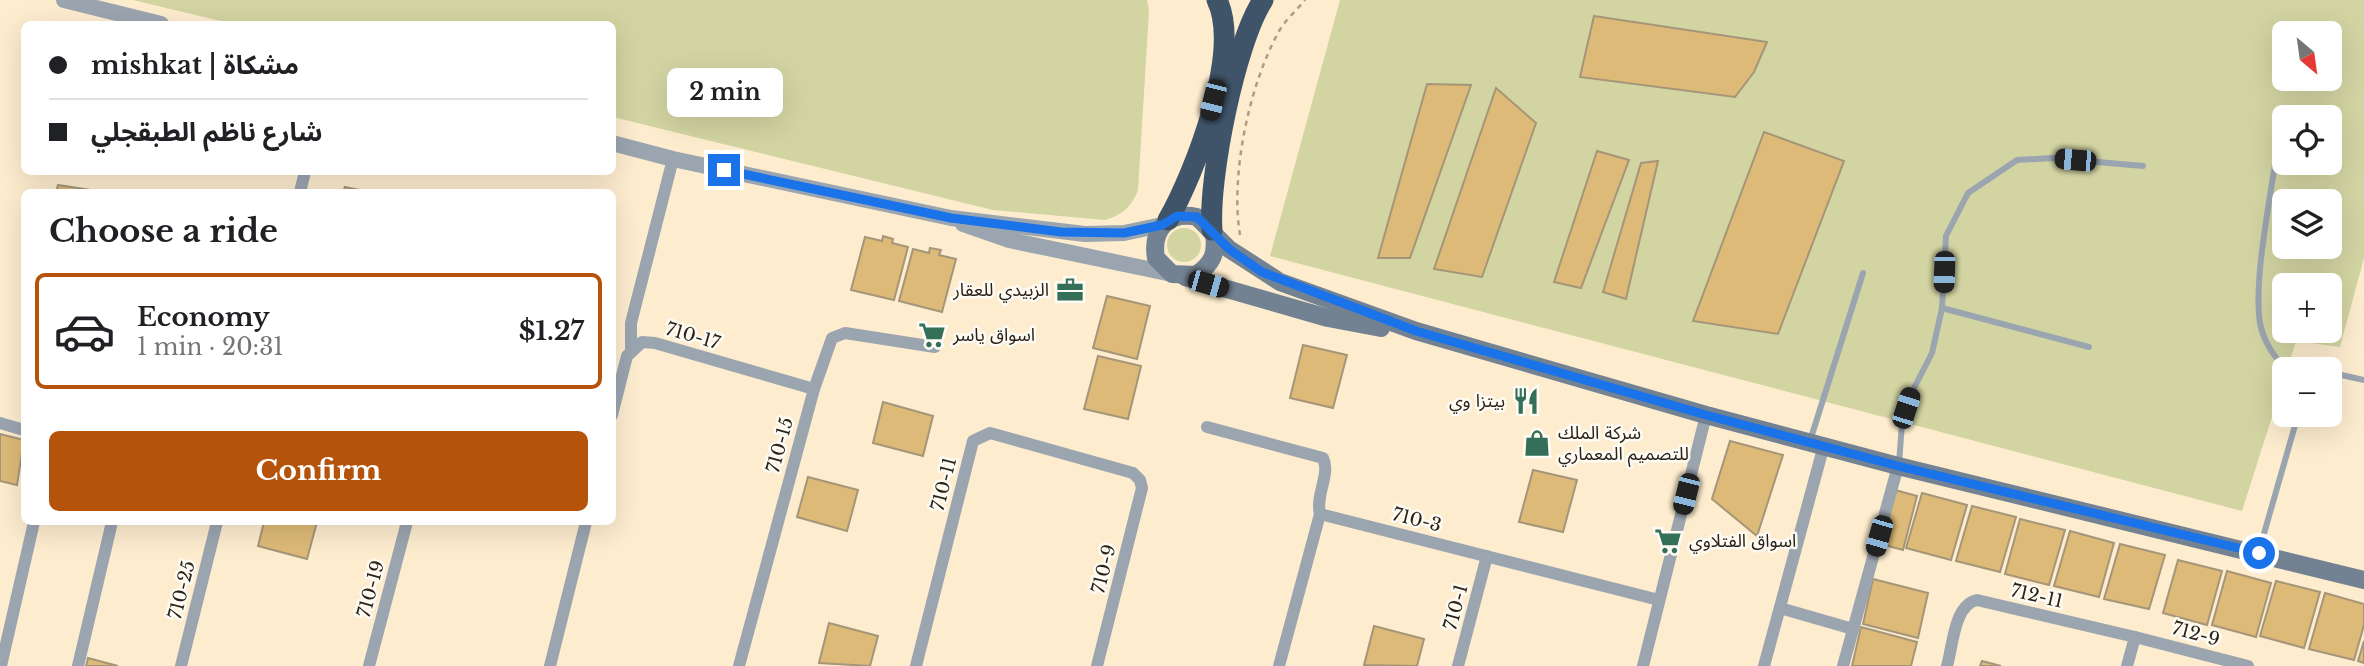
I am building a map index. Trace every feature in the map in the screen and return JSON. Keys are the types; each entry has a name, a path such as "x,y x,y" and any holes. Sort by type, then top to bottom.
{"highway":[{"path":"1165,223 1201,147 1224,52 1224,21 1217,0"},
{"path":"1213,232 1214,173 1247,29 1263,0"}],"main road":[{"path":"1416,331 1328,318 1178,275 1156,258 1156,235 1165,223 1177,216 1197,217 1245,261 1280,282 1416,331 1706,415 1898,466 2364,580"},
{"path":"1178,275 1206,268 1216,247 1213,232"}],"street":[{"path":"64,0 150,21"},
{"path":"616,144 673,159 951,218 1085,234 1124,233 1165,223"},
{"path":"616,401 631,350 631,323 673,159"},
{"path":"951,218 1009,240 1178,275"},
{"name":"710-15","path":"739,666 814,389 829,344 837,334 935,348"},
{"name":"710-17","path":"631,350 642,342 655,343 814,389"},
{"path":"1643,666 1706,415"},
{"path":"0,423 21,429"},
{"path":"1207,427 1323,458 1326,469 1317,499 1320,514 1279,666"},
{"name":"710-11","path":"916,666 973,441 990,433 1133,473 1140,480"},
{"path":"1764,666 1780,608 1817,443"},
{"path":"1843,666 1898,466"},
{"name":"710-9","path":"1097,666 1142,488 1140,480"},
{"name":"710-3","path":"1320,514 1659,600"},
{"path":"1,666 33,525"},
{"path":"78,666 111,525"},
{"name":"710-25","path":"181,666 216,525"},
{"name":"710-19","path":"369,666 406,525"},
{"path":"550,666 585,525"},
{"name":"710-1","path":"1458,666 1487,556"},
{"name":"712-11","path":"1947,666 1962,610 1968,602 1977,600 2135,637"},
{"path":"1780,608 1853,629"},
{"path":"2127,666 2135,637"},
{"name":"712-9","path":"2135,637 2248,666"}],"lane":[{"path":"1898,466 1902,423 1911,394 1932,353 1942,307 1946,236 1968,193 2017,160 2052,158 2143,166"},
{"path":"2274,175 2261,269 2260,323 2274,357"},
{"path":"1817,443 1863,273"},
{"path":"1942,307 2089,347"},
{"path":"2342,377 2364,380"},
{"path":"2259,553 2295,427"}],"path":[{"path":"1245,261 1236,207 1236,174 1244,136 1278,31 1306,0"}],"green space":[{"path":"133,0 1147,0 1149,11 1138,190 1126,209 1105,220 993,210 616,118 616,21 220,21"},
{"path":"1340,0 2364,0 2364,258 2342,340 2342,273 2272,273 2272,343 2295,343 2291,357 2272,357 2272,417 2242,511 1270,256"},
{"path":"1184,228 1196,233 1201,245 1196,257 1184,262 1172,257 1167,245 1172,233"},
{"path":"2311,343 2341,343 2340,347"}],"building":[{"path":"1594,16 1767,42 1754,72 1735,97 1580,77"},
{"path":"1427,84 1471,85 1410,258 1378,258"},
{"path":"1496,88 1536,123 1482,277 1434,269"},
{"path":"1764,132 1844,161 1778,334 1693,321"},
{"path":"1597,151 1629,160 1581,288 1554,282"},
{"path":"1658,161 1626,299 1603,292 1641,163"},
{"path":"58,185 84,189 57,189"},
{"path":"883,236 893,239 892,243 908,247 894,300 851,290 865,237 882,241"},
{"path":"930,248 941,250 939,255 956,259 942,312 899,301 913,249 929,253"},
{"path":"1107,296 1150,306 1137,359 1093,348"},
{"path":"1303,345 1347,355 1333,408 1290,398"},
{"path":"1098,356 1141,366 1128,419 1084,409"},
{"path":"883,402 933,416 923,456 873,443"},
{"path":"0,434 21,439 21,459 17,485 0,481"},
{"path":"1730,441 1783,455 1757,536 1712,499"},
{"path":"1533,470 1577,480 1563,532 1519,522"},
{"path":"808,477 858,490 847,531 797,517"},
{"path":"1895,490 1917,496 1903,550 1881,544"},
{"path":"1922,493 1967,505 1951,560 1906,548"},
{"path":"1972,506 2016,517 2000,572 1956,561"},
{"path":"2020,519 2065,530 2049,585 2005,574"},
{"path":"263,525 316,525 307,559 258,546"},
{"path":"2070,531 2114,543 2099,597 2054,586"},
{"path":"2120,544 2165,555 2149,609 2104,599"},
{"path":"2178,560 2222,571 2207,625 2163,613"},
{"path":"2227,571 2271,583 2256,637 2212,625"},
{"path":"1873,579 1928,593 1918,638 1863,624"},
{"path":"2276,581 2320,592 2304,648 2260,636"},
{"path":"2325,593 2364,604 2364,625 2354,660 2309,649"},
{"path":"829,623 878,636 870,666 819,663"},
{"path":"1374,626 1424,639 1417,666 1364,665"},
{"path":"1861,627 1917,642 1911,666 1852,666"},
{"path":"2364,641 2364,663 2358,661"},
{"path":"88,658 118,666 86,666"},
{"path":"1982,661 2001,666 1980,666"}],"place":[{"name":"الزبيدي للعقار","path":"1070,290"},
{"name":"اسواق ياسر","path":"932,335"},
{"name":"بيتزا وي","path":"1526,401"},
{"name":"شركة الملك للتصميم المعماري","path":"1537,443"},
{"name":"اسواق الفتلاوي","path":"1668,541"}],"route":[{"path":"724,170 951,218 993,221 1061,232 1124,233 1162,225 1177,216 1197,217 1206,222 1214,235 1229,249 1280,282 1416,331 1706,415 1898,466 2259,553"}]}
